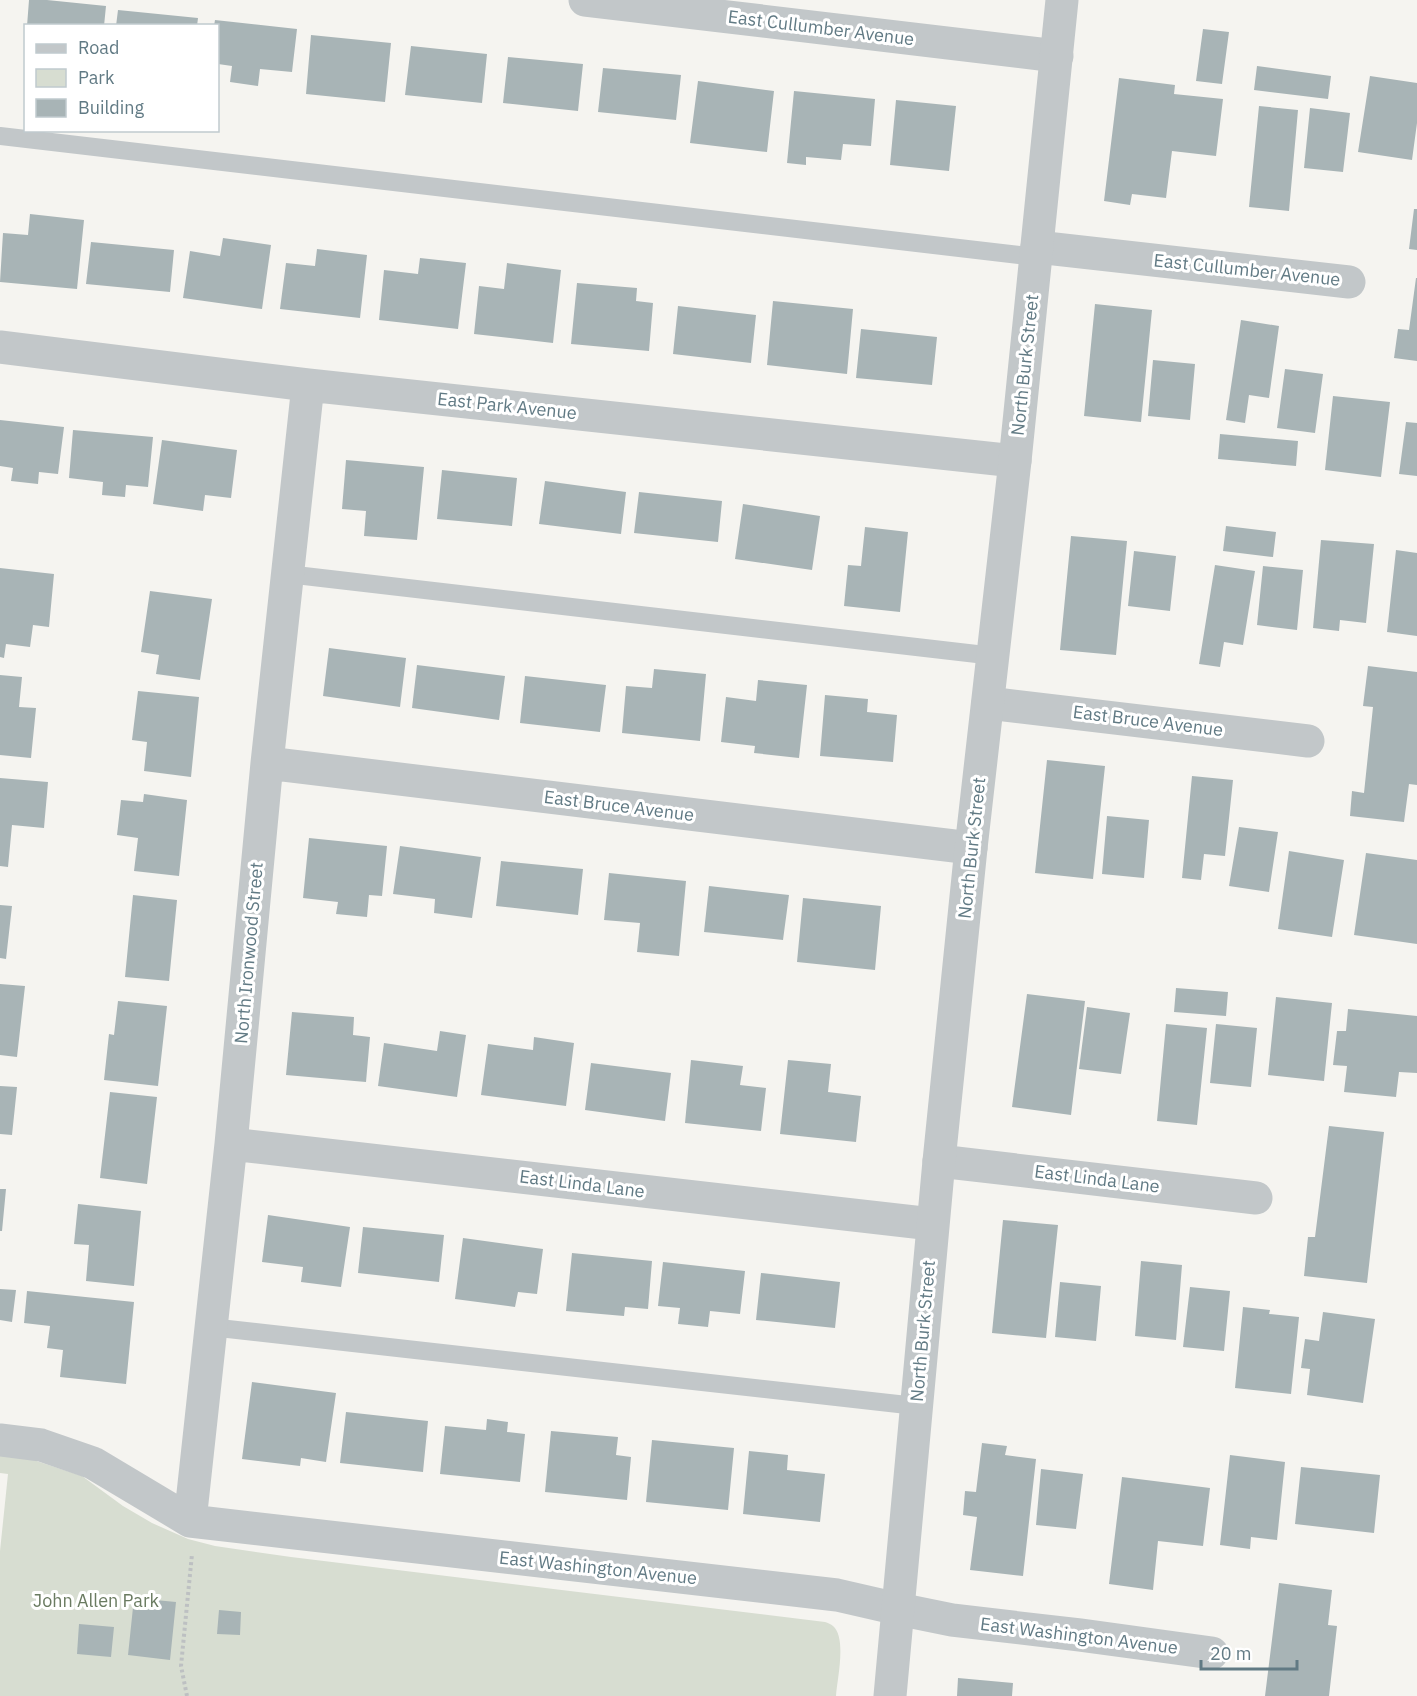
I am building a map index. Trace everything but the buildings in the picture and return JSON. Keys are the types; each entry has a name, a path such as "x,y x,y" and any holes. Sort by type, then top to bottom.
{"street":[{"name":"East Cullumber Avenue","path":"585,0 1057,56"},
{"name":"North Burk Street","path":"890,1696 932,1224 971,848 1015,461 1062,0"},
{"name":"East Cullumber Avenue","path":"1036,252 1349,282"},
{"name":"East Park Avenue","path":"0,347 308,385 1015,461"},
{"name":"North Ironwood Street","path":"191,1533 267,764 308,385"},
{"name":"East Bruce Avenue","path":"988,703 1308,741"},
{"name":"East Bruce Avenue","path":"267,764 971,848"},
{"name":"East Linda Lane","path":"231,1144 932,1224"},
{"name":"East Linda Lane","path":"939,1161 1256,1198"},
{"name":"East Washington Avenue","path":"0,1440 41,1445 93,1463 191,1533 837,1595 952,1620 1212,1653"}],"lane":[{"path":"0,136 1036,252"},
{"path":"287,574 994,656"},
{"path":"210,1327 916,1406"}],"path":[{"path":"187,1696 181,1666 191,1533"}],"green space":[{"name":"John Allen Park","path":"0,1449 82,1476 123,1506 152,1523 188,1539 215,1546 825,1622 833,1626 840,1640 836,1696 0,1696 0,1551 8,1474 0,1473"}]}
